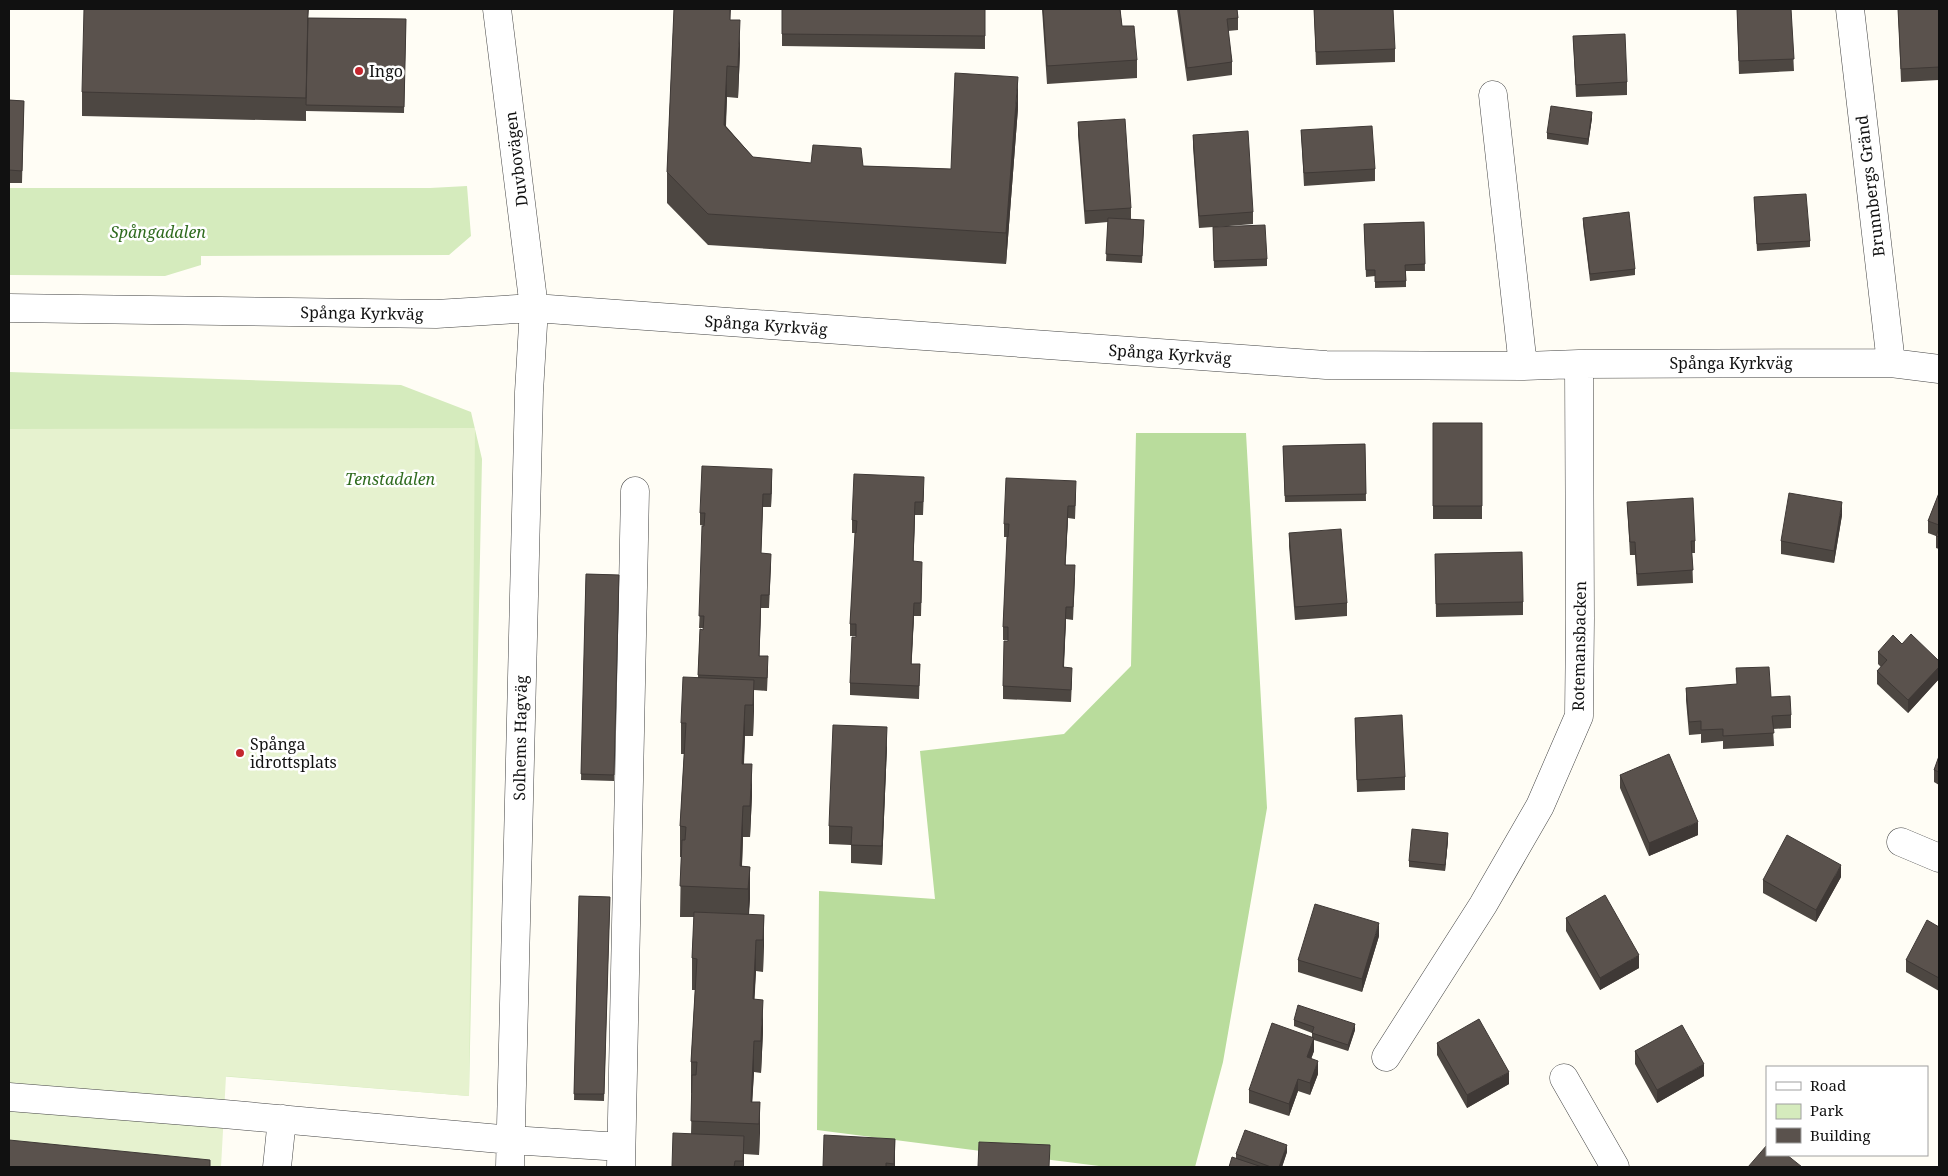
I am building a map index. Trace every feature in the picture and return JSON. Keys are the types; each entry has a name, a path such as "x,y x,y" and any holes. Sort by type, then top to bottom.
{"street":[{"name":"Duvbovägen","path":"497,9 534,308"},
{"name":"Brunnbergs Gränd","path":"1850,9 1891,363"},
{"path":"1492,95 1523,366"},
{"name":"Spånga Kyrkväg","path":"9,308 436,314 534,308 1326,365 1523,366 1579,364 1891,363 1939,369"},
{"name":"Solhems Hagväg","path":"510,1167 529,392 534,308"},
{"name":"Rotemansbacken","path":"1386,1057 1483,905 1540,806 1579,716 1579,364"},
{"path":"9,1097 511,1140 621,1157 635,491"},
{"path":"1901,842 1939,858"},
{"path":"1564,1078 1615,1167"},
{"path":"277,1167 282,1119"}],"green space":[{"name":"Spångadalen","path":"467,186 471,236 449,255 201,256 201,265 165,276 9,275 9,188 430,188"},
{"name":"Spånga idrottsplats","path":"9,372 401,385 471,412 482,459 469,1096 219,1076 9,483"},
{"name":"Spånga idrottsplats","path":"475,428 469,1096 226,1076 221,1167 9,1167 9,429"},
{"path":"1136,433 1246,433 1267,808 1223,1062 1195,1167 1107,1167 817,1130 819,891 935,899 920,751 1064,734 1131,666"}],"building":[{"path":"84,9 308,9 306,98 82,92"},
{"path":"674,9 730,9 730,20 740,20 738,67 727,66 724,125 753,157 811,163 813,145 861,148 863,166 951,169 955,73 1018,77 1006,233 708,214 667,172"},
{"path":"782,9 985,9 985,36 782,34"},
{"path":"1043,9 1120,9 1122,26 1134,26 1137,60 1047,66"},
{"path":"1179,9 1237,9 1238,18 1227,19 1232,62 1187,68"},
{"path":"1314,9 1393,9 1395,49 1316,52"},
{"path":"1737,9 1791,9 1794,59 1739,61"},
{"path":"1898,9 1939,9 1939,67 1901,69"},
{"path":"308,18 406,19 404,107 306,105"},
{"path":"1625,34 1627,82 1576,85 1573,36"},
{"path":"9,100 24,101 22,171 9,170"},
{"path":"1551,106 1592,112 1588,139 1547,133"},
{"path":"1125,119 1131,208 1085,211 1078,122"},
{"path":"1372,126 1375,169 1304,173 1301,130"},
{"path":"1248,131 1253,212 1199,216 1193,135"},
{"path":"1806,194 1810,241 1757,244 1754,197"},
{"path":"1629,212 1635,269 1590,274 1583,218"},
{"path":"1108,218 1144,220 1142,256 1106,254"},
{"path":"1424,222 1425,264 1405,265 1406,281 1375,282 1375,270 1366,270 1364,224"},
{"path":"1265,225 1267,259 1214,261 1213,227"},
{"path":"1433,423 1482,423 1482,506 1433,506"},
{"path":"1365,444 1366,494 1285,496 1283,446"},
{"path":"702,466 772,469 771,494 763,494 761,553 771,554 769,595 761,595 759,656 768,656 767,678 698,675 700,629 703,630 704,616 699,616 702,526 704,526 705,513 700,513"},
{"path":"854,474 924,477 923,502 915,502 913,561 922,562 921,603 914,603 911,664 920,664 919,686 850,683 852,637 856,637 856,624 850,624 857,521 852,520"},
{"path":"1006,478 1076,481 1075,506 1068,506 1065,565 1075,565 1073,607 1066,607 1063,667 1072,668 1071,690 1003,686 1004,641 1008,641 1008,627 1003,627 1009,524 1004,524"},
{"path":"1789,493 1842,502 1834,551 1781,541"},
{"path":"1939,493 1939,525 1928,521"},
{"path":"1693,498 1695,541 1691,541 1693,570 1637,574 1635,542 1630,542 1627,502"},
{"path":"1341,529 1347,603 1295,607 1289,533"},
{"path":"1522,552 1523,602 1436,604 1435,554"},
{"path":"586,574 619,575 614,775 581,774"},
{"path":"1911,634 1939,661 1939,667 1908,700 1877,671 1887,660 1878,652 1893,635 1902,644"},
{"path":"1769,667 1771,697 1790,696 1791,715 1772,716 1774,733 1723,736 1723,729 1701,730 1701,721 1689,722 1686,688 1737,684 1736,668"},
{"path":"683,677 754,680 753,705 745,705 742,764 752,764 750,806 743,806 740,866 750,867 748,889 680,886 682,840 685,840 686,827 680,826 686,723 681,723"},
{"path":"1402,715 1405,777 1357,780 1355,718"},
{"path":"833,725 887,727 882,846 851,845 852,827 829,826"},
{"path":"1669,754 1698,822 1649,843 1620,775"},
{"path":"1939,756 1939,772 1934,770"},
{"path":"1412,829 1448,833 1445,865 1409,861"},
{"path":"1787,835 1841,865 1816,910 1763,880"},
{"path":"1605,895 1639,955 1600,978 1566,918"},
{"path":"579,896 610,897 604,1094 574,1094"},
{"path":"1315,904 1379,923 1362,979 1298,960"},
{"path":"694,912 764,915 763,940 756,940 753,999 763,1000 761,1041 754,1041 751,1102 760,1102 759,1124 691,1121 692,1075 696,1075 697,1062 691,1062 697,959 692,958"},
{"path":"1927,920 1939,927 1939,978 1906,960"},
{"path":"1298,1005 1355,1024 1348,1045 1312,1033 1314,1027 1294,1020"},
{"path":"1479,1019 1509,1072 1467,1095 1437,1043"},
{"path":"1272,1023 1314,1038 1307,1057 1318,1061 1310,1083 1298,1079 1289,1104 1249,1090"},
{"path":"1682,1025 1704,1064 1657,1090 1635,1051"},
{"path":"1245,1130 1287,1145 1279,1167 1271,1167 1236,1154"},
{"path":"673,1133 744,1136 743,1161 735,1161 734,1167 672,1167"},
{"path":"824,1135 895,1139 894,1164 886,1163 886,1167 823,1167"},
{"path":"9,1140 210,1160 210,1167 9,1167"},
{"path":"979,1142 1050,1145 1049,1167 978,1167"},
{"path":"1766,1146 1766,1156 1788,1156 1802,1167 1748,1167"},
{"path":"1232,1157 1262,1167 1229,1167"}],"place":[{"name":"Ingo","path":"359,71"},
{"name":"Spånga idrottsplats","path":"240,753"}],"park label":[{"name":"Tenstadalen","path":"390,479"}]}
